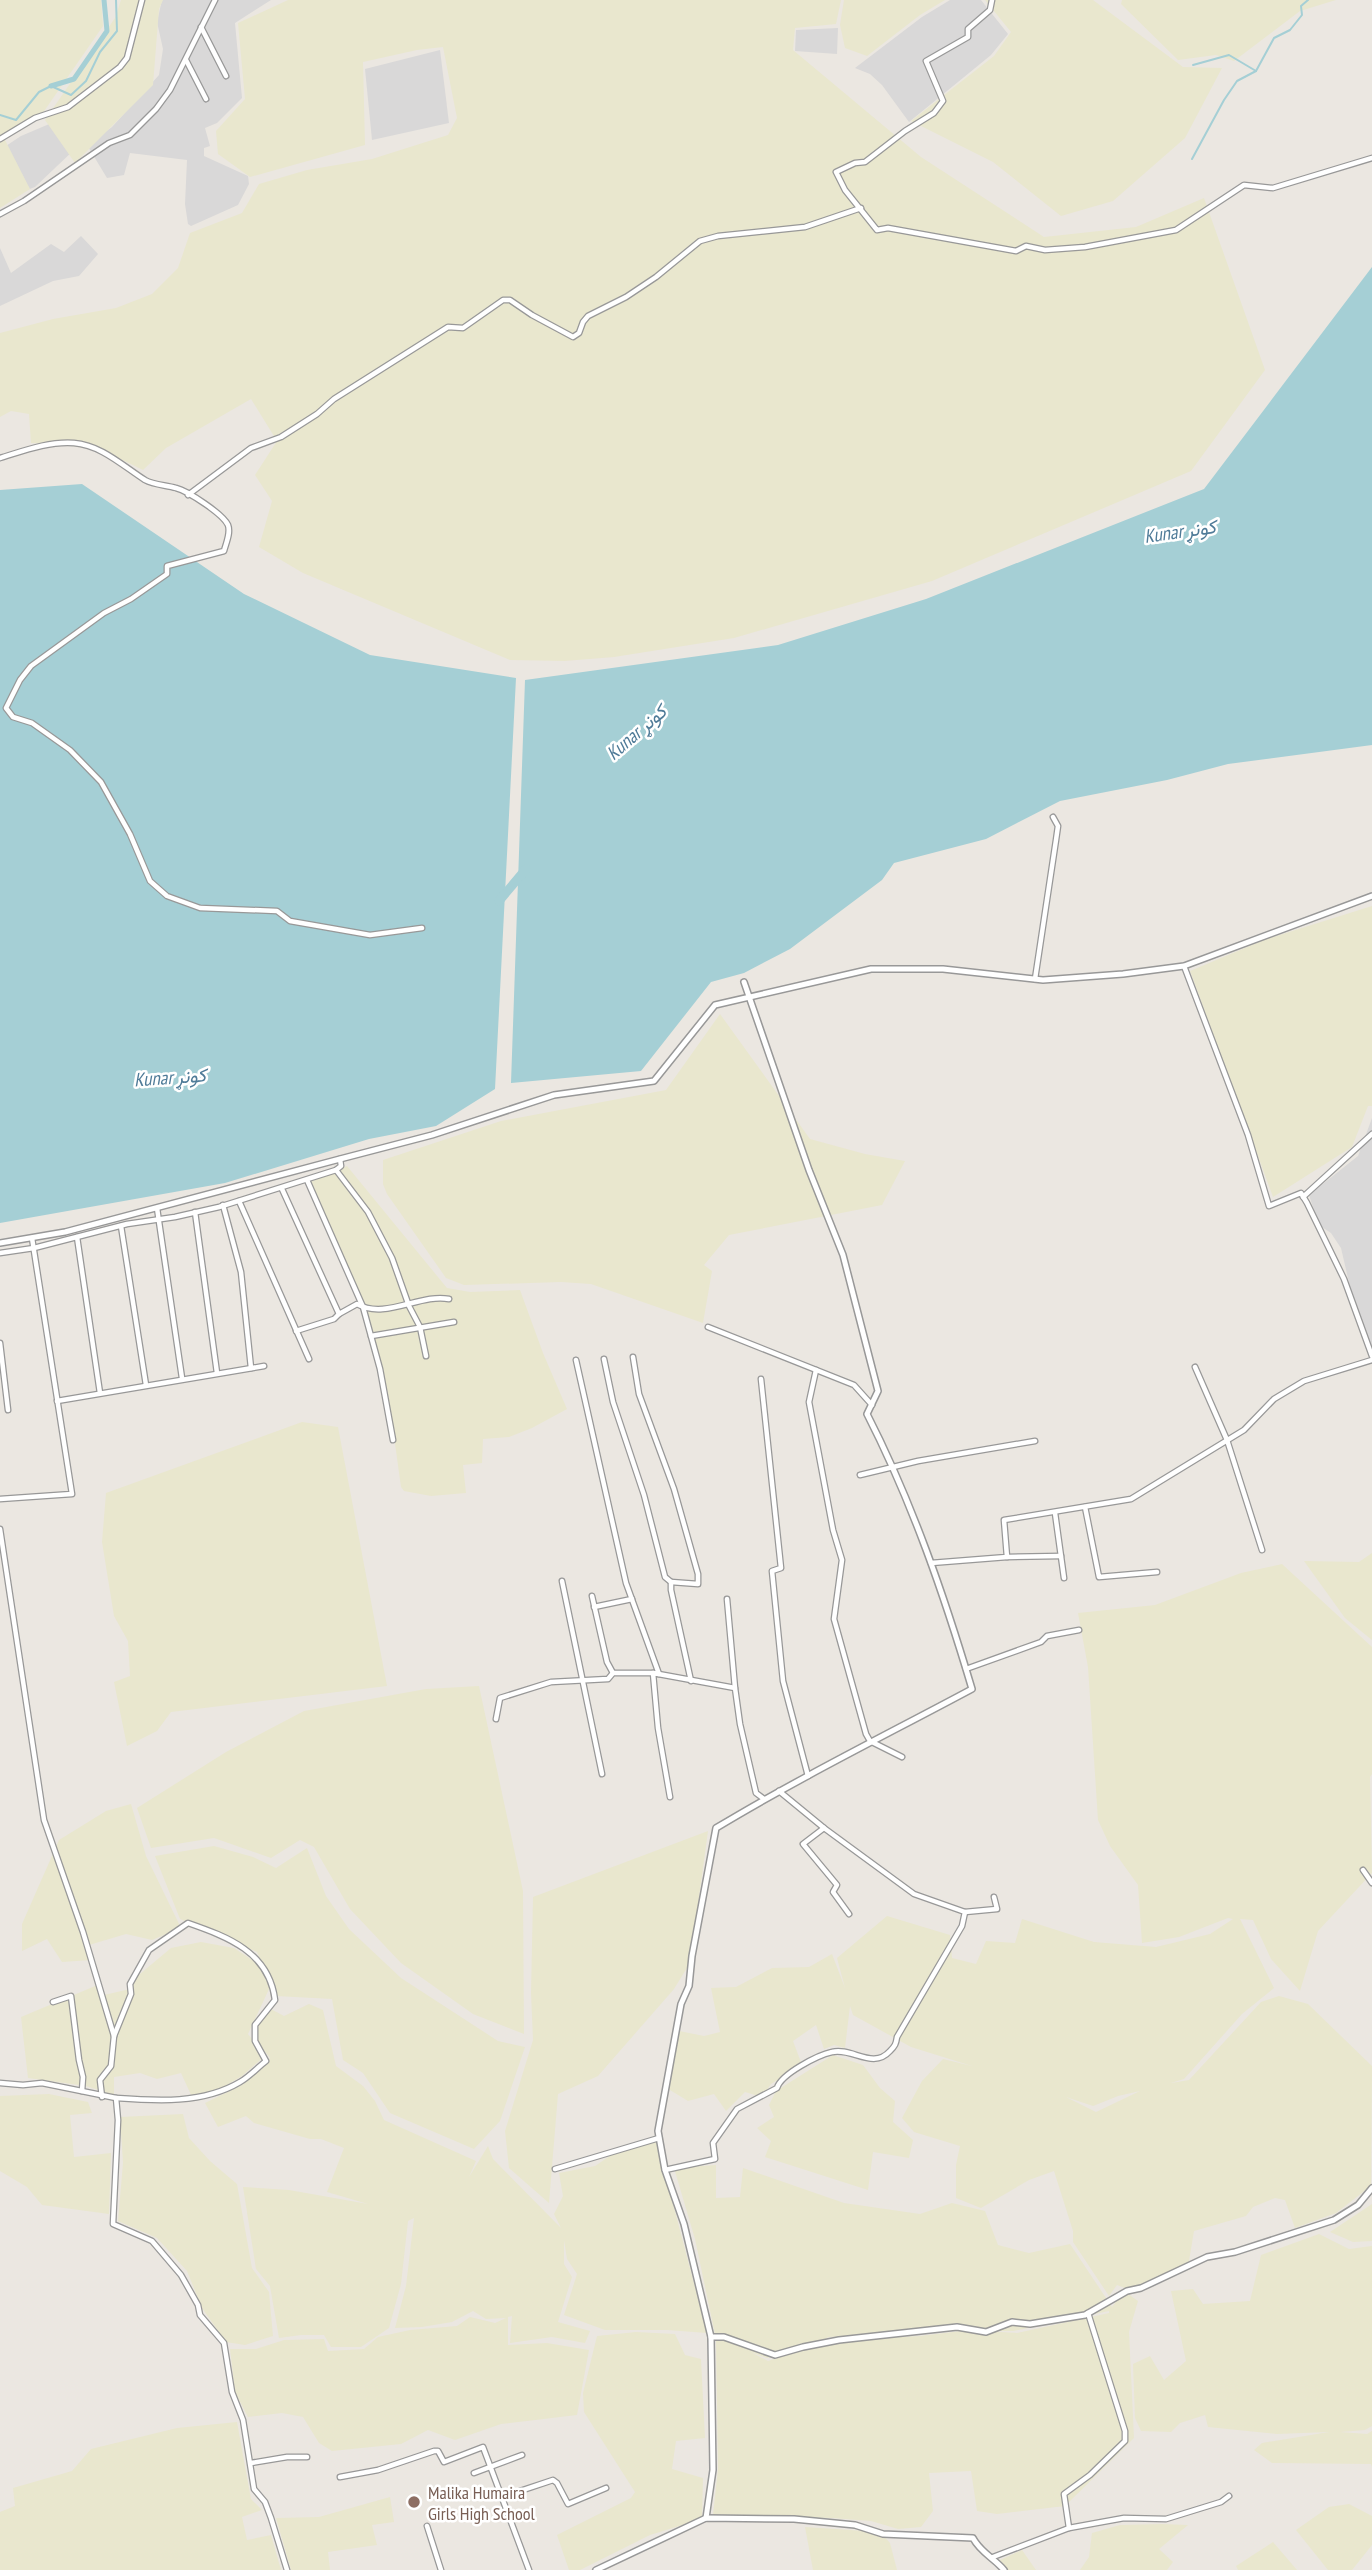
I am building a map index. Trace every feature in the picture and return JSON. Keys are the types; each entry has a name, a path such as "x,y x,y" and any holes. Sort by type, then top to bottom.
{"street":[{"path":"0,139 35,118 68,107 120,67 127,58 142,0"},
{"path":"0,214 24,201 109,143 130,135 156,109 186,60 215,0"},
{"path":"992,0 990,10 968,29 968,37 926,61 943,101 934,113 905,131 865,162 855,163 836,172 845,190 877,230 888,228 1016,251 1026,246 1045,250 1085,247 1176,230 1244,185 1273,188 1372,158"},
{"path":"201,27 226,76"},
{"path":"186,60 206,99"},
{"path":"188,495 251,448 281,436 448,327 463,327 503,300 510,300 573,337 579,333 588,316 626,297 656,277 700,241 718,236 805,227 861,208"},
{"path":"0,457 45,445 73,443 92,447 128,467 148,482 180,489 212,509 227,523 230,531 224,551 167,566 167,574 104,614 31,666 20,680 6,708 13,717 32,723 70,750 101,782 131,834 150,881 167,896 200,908 277,911 290,921 370,935 422,928"},
{"path":"1035,979 1058,826 1054,817"},
{"path":"0,1243 65,1232 432,1135 554,1095 654,1081 716,1005 872,969 943,969 1035,979 1123,974 1184,966 1372,896"},
{"path":"1007,1557 1004,1520 1131,1499 1244,1430 1274,1399 1304,1381 1372,1358 1344,1279 1301,1193 1269,1206 1248,1135 1184,966"},
{"path":"706,2518 713,2470 712,2337 684,2224 666,2170 658,2131 681,2004 689,1986 716,1828 779,1790 972,1689 931,1563 893,1466 867,1414 878,1391 843,1255 809,1170 744,982"},
{"path":"1303,1197 1372,1134"},
{"path":"0,1253 34,1248 239,1201 336,1170 341,1166 340,1159"},
{"path":"336,1170 368,1212 392,1258 409,1306 420,1327 426,1356"},
{"path":"307,1180 363,1307 380,1369 393,1440"},
{"path":"282,1189 339,1314"},
{"path":"239,1201 309,1359"},
{"path":"223,1205 241,1272 251,1368"},
{"path":"157,1208 183,1378"},
{"path":"195,1212 217,1373"},
{"path":"121,1226 146,1385"},
{"path":"78,1237 100,1393"},
{"path":"0,1499 72,1494 32,1238"},
{"path":"296,1331 334,1319 357,1304 363,1307 409,1306 438,1297 449,1299"},
{"path":"370,1336 454,1322"},
{"path":"708,1327 854,1385 872,1405"},
{"path":"0,1343 8,1410"},
{"path":"604,1359 612,1402 644,1495 665,1577 671,1582 698,1584 698,1574 674,1489 639,1394 633,1357"},
{"path":"576,1360 626,1583 656,1673 658,1728 670,1797"},
{"path":"57,1401 264,1366"},
{"path":"1195,1367 1227,1440 1262,1550"},
{"path":"816,1370 809,1402 833,1530 842,1560 834,1619 870,1741 902,1756"},
{"path":"761,1379 781,1568 772,1571 783,1681 808,1777"},
{"path":"860,1475 893,1466 1035,1441"},
{"path":"1085,1507 1099,1577 1157,1573"},
{"path":"1055,1513 1064,1578"},
{"path":"0,1529 44,1820 83,1933 114,2036"},
{"path":"931,1563 1061,1556"},
{"path":"562,1581 602,1774"},
{"path":"671,1582 691,1681"},
{"path":"592,1596 612,1673"},
{"path":"594,1607 632,1599"},
{"path":"727,1599 740,1724 755,1793 764,1799"},
{"path":"966,1669 1041,1642 1047,1636 1080,1630"},
{"path":"496,1719 500,1698 551,1682 608,1679 612,1673"},
{"path":"612,1673 656,1673 735,1688"},
{"path":"779,1790 824,1828 914,1894 965,1912 997,1909 994,1897"},
{"path":"824,1828 803,1844 837,1885 833,1892 849,1914"},
{"path":"1363,1870 1372,1884"},
{"path":"666,2170 715,2159 713,2143 737,2109 777,2088 779,2081 800,2066 834,2051 875,2060 884,2057 896,2045 897,2037 962,1926 965,1912"},
{"path":"0,2082 23,2085 42,2083 102,2097 144,2100 204,2098 241,2082 266,2062 255,2041 255,2025 275,2000 273,1985 266,1969 248,1951 222,1936 188,1923 149,1950 130,1984 131,1994 114,2036 111,2066 100,2080 102,2097"},
{"path":"53,2002 71,1996 83,2077 82,2091"},
{"path":"116,2098 113,2224 152,2241 181,2275 198,2305 200,2315 224,2343 232,2392 243,2420 254,2488 265,2502 287,2570"},
{"path":"555,2169 659,2138"},
{"path":"712,2337 724,2337 775,2355 839,2340 957,2327 986,2332 1012,2322 1030,2324 1088,2313 1127,2291 1141,2288 1207,2257 1235,2252 1334,2220 1358,2205 1372,2188"},
{"path":"1069,2528 1064,2494 1090,2475 1125,2441 1125,2431 1088,2313"},
{"path":"340,2477 378,2470 438,2451 444,2462 483,2447 529,2570"},
{"path":"474,2473 522,2455"},
{"path":"251,2462 307,2457"},
{"path":"502,2497 553,2480 568,2504 606,2488"},
{"path":"993,2557 1069,2528 1124,2518 1166,2519 1221,2502 1229,2496"},
{"path":"596,2570 706,2518 794,2519 855,2525 883,2534 973,2538 979,2549 993,2557 1004,2570"},
{"path":"426,2526 441,2570"}],"shaded area":[{"path":"0,0 101,0 103,26 40,117 0,136"},
{"path":"121,0 163,0 159,9 153,85 75,163 45,120 115,18"},
{"path":"162,0 271,0 235,23 242,98 217,123 205,128 210,146 204,148 204,156 248,176 249,184 238,205 191,226 188,224 185,204 187,160 130,153 124,175 107,178 87,145 112,127 159,75 163,49 157,22"},
{"path":"288,0 841,0 836,24 795,28 793,50 921,157 1044,237 1136,227 1204,198 1265,370 1191,471 932,581 734,638 614,657 564,661 510,660 303,573 259,547 272,501 255,475 277,441 251,399 166,448 143,470 104,451 31,443 29,414 11,411 0,417 0,333 53,319 116,308 152,294 178,268 190,233 242,213 259,184 307,170 372,159 448,135 457,118 443,47 363,62 365,145 250,177 218,154 216,131 245,99 238,23"},
{"path":"844,0 945,0 920,15 867,56 845,48 840,25"},
{"path":"950,0 981,0 1008,34 991,55 909,122 882,85 870,74 855,68 922,17"},
{"path":"985,0 1093,0 1183,67 1222,68 1185,138 1113,201 1061,216 993,162 911,121 994,56 1011,32"},
{"path":"1122,0 1336,0 1300,11 1234,61 1216,55 1178,60 1121,4"},
{"path":"838,28 837,54 795,51 796,30"},
{"path":"440,50 449,123 372,140 365,69"},
{"path":"54,122 76,148 35,187 0,200 0,150 21,136"},
{"path":"4,138 30,189 0,208 0,140"},
{"path":"81,236 98,254 79,276 53,281 0,306 0,248 11,273 51,244 64,252"},
{"path":"1372,906 1372,1106 1368,1106 1352,1147 1273,1197 1190,971 1264,940"},
{"path":"720,1014 810,1139 865,1154 905,1161 882,1205 729,1235 704,1265 712,1271 703,1323 591,1284 561,1282 464,1285 446,1278 387,1194 383,1184 383,1160 501,1121 666,1090"},
{"path":"1372,1118 1372,1349 1354,1304 1341,1248 1331,1233 1319,1225 1309,1195 1358,1156"},
{"path":"347,1166 447,1288 470,1292 520,1290 567,1409 509,1437 483,1439 482,1463 463,1465 466,1493 431,1496 404,1491 401,1487 388,1393 374,1341 310,1182"},
{"path":"302,1422 338,1427 387,1686 171,1712 157,1731 127,1746 114,1682 130,1676 128,1641 114,1616 102,1542 106,1493"},
{"path":"1372,1553 1372,1640 1345,1618 1304,1561 1359,1562"},
{"path":"1282,1564 1372,1647 1372,1873 1318,1931 1300,1991 1271,1959 1253,1920 1240,1919 1274,1988 1242,2014 1184,2079 1171,2083 1189,2080 1261,2002 1279,1996 1308,2004 1372,2066 1371,2186 1336,2213 1295,2228 1285,2200 1275,2198 1253,2207 1246,2216 1194,2231 1188,2267 1135,2292 1117,2285 1109,2296 1073,2242 1073,2231 1054,2171 1029,2180 981,2208 956,2198 956,2165 960,2146 914,2132 902,2118 922,2081 943,2059 972,2066 911,2047 853,2015 850,2006 845,2048 834,2045 824,2049 816,2025 793,2041 802,2065 771,2084 762,2097 745,2092 726,2111 714,2094 688,2101 665,2087 679,2031 704,2036 720,2032 711,1988 736,1987 772,1968 809,1967 832,1954 845,1988 837,1958 887,1916 950,1935 952,1958 976,1964 986,1941 1015,1943 1022,1919 1094,1942 1156,1947 1210,1934 1233,1919 1228,1918 1179,1937 1142,1943 1138,1885 1110,1846 1098,1820 1088,1667 1078,1613 1155,1605 1241,1573","holes":["1140,2091 1096,2112 1066,2097 1093,2106"]},
{"path":"479,1686 523,1891 524,2034 473,2014 401,1963 350,1909 314,1847 300,1840 271,1858 214,1838 151,1848 137,1808 226,1752 304,1711 426,1689"},
{"path":"131,1804 146,1856 181,1928 152,1940 126,1934 89,1945 91,1960 62,1962 47,1939 22,1951 22,1924 59,1840 106,1811"},
{"path":"708,1831 690,1963 674,1989 598,2076 558,2094 549,2203 509,2168 505,2131 533,2040 533,1897"},
{"path":"214,1846 253,1857 276,1868 307,1848 326,1896 349,1929 401,1978 498,2041 525,2047 500,2121 474,2149 390,2113 363,2073 343,2060 332,1999 276,1996 257,1952 180,1919 155,1856"},
{"path":"201,1942 234,1948 260,1965 270,1987 248,2034 265,2056 242,2076 217,2091 192,2097 181,2073 157,2079 140,2073 114,2077 114,2095 86,2086 28,2078 21,2017 100,1984 104,1995 130,1989 134,1979 171,1948"},
{"path":"309,2004 323,2010 336,2066 363,2086 375,2101 384,2120 476,2161 469,2177 488,2146 493,2159 561,2228 554,2214 563,2196 559,2173 595,2166 623,2147 656,2139 707,2333 605,2330 564,2315 577,2274 567,2259 564,2240 564,2264 572,2277 558,2322 590,2331 585,2343 552,2337 510,2343 512,2316 508,2317 508,2345 547,2343 589,2350 577,2415 501,2424 455,2440 428,2430 401,2444 332,2451 319,2443 303,2417 282,2413 248,2417 235,2392 230,2349 256,2349 284,2340 324,2339 328,2351 364,2349 378,2337 410,2330 457,2326 470,2317 495,2323 506,2318 486,2319 473,2311 452,2322 395,2328 406,2286 414,2218 408,2221 401,2284 389,2328 361,2347 331,2347 324,2335 279,2338 270,2286 256,2269 243,2187 289,2190 368,2204 327,2192 344,2148 321,2139 310,2139 254,2123 246,2116 218,2127 205,2103 242,2085 270,2058 252,2035 267,2007 284,2016"},
{"path":"833,2055 863,2065 880,2088 895,2101 893,2122 913,2140 909,2158 873,2152 868,2190 765,2157 771,2141 757,2128 774,2117 769,2105 776,2091"},
{"path":"49,2094 88,2102 92,2113 70,2115 74,2157 111,2153 109,2214 42,2205 27,2187 0,2171 0,2096"},
{"path":"183,2114 189,2138 237,2184 252,2268 269,2292 273,2336 245,2345 226,2342 202,2308 187,2271 157,2238 118,2221 123,2163 120,2117"},
{"path":"716,2165 716,2198 740,2197 743,2168 844,2203 920,2214 952,2203 985,2211 998,2245 1029,2253 1070,2244 1112,2307 1124,2291 1138,2301 1129,2332 1134,2438 1065,2506 997,2514 977,2511 971,2471 929,2473 933,2511 921,2527 898,2529 871,2521 832,2518 713,2515 718,2469 716,2339 695,2239 674,2168","holes":["1109,2311 1017,2333 985,2331 1013,2331","963,2329 920,2336 832,2340 768,2361 751,2352 767,2358 807,2347 829,2337 915,2334"]},
{"path":"1372,2204 1372,2241 1353,2242 1330,2232"},
{"path":"1319,2234 1349,2249 1372,2246 1372,2426 1365,2430 1340,2432 1367,2434 1372,2431 1372,2467 1371,2464 1272,2463 1254,2450 1262,2443 1329,2432 1277,2434 1208,2427 1205,2415 1180,2423 1171,2432 1141,2431 1135,2418 1133,2364 1150,2356 1164,2380 1186,2361 1171,2291 1193,2289 1203,2304 1250,2301 1261,2255"},
{"path":"636,2332 675,2334 685,2355 701,2359 705,2438 676,2441 672,2469 703,2478 702,2519 650,2535 580,2570 569,2570 557,2535 631,2498 635,2492 584,2412 583,2393 597,2336"},
{"path":"237,2422 251,2499 262,2510 242,2517 247,2540 271,2535 281,2570 0,2570 0,2512 15,2506 13,2488 72,2471 91,2449 177,2428"},
{"path":"390,2497 394,2522 372,2525 377,2545 328,2552 330,2570 291,2570 276,2518 319,2517"},
{"path":"1349,2504 1372,2516 1372,2545 1352,2570 1328,2570 1296,2530 1329,2507"},
{"path":"1120,2525 1188,2525 1159,2549 1173,2562 1167,2570 1080,2570 1089,2557 1092,2533"},
{"path":"805,2527 880,2532 890,2543 897,2570 813,2570"},
{"path":"1273,2542 1297,2570 1238,2570 1236,2566"},
{"path":"1022,2550 1036,2570 1005,2570 1000,2560"}],"water":[{"path":"1372,267 1372,745 1228,764 1167,780 1060,801 986,839 894,863 882,880 790,949 744,973 711,982 641,1071 511,1083 525,680 778,645 926,599 1204,489"},
{"path":"82,484 244,594 370,655 516,678 495,1089 436,1126 369,1139 225,1183 0,1223 0,490"}],"waterway":[{"path":"51,86 74,79 107,31 104,0"},
{"path":"0,115 16,120 39,92 51,86 71,95 86,81 100,52 117,31 116,0"},
{"path":"1192,159 1237,81 1256,71 1274,38 1290,30 1302,15 1301,6 1308,0"},
{"path":"1193,65 1229,55 1256,71"},
{"name":"Kunar کونړ","path":"499,901 526,869"}],"place":[{"name":"Malika Humaira Girls High School","path":"414,2502"}]}
